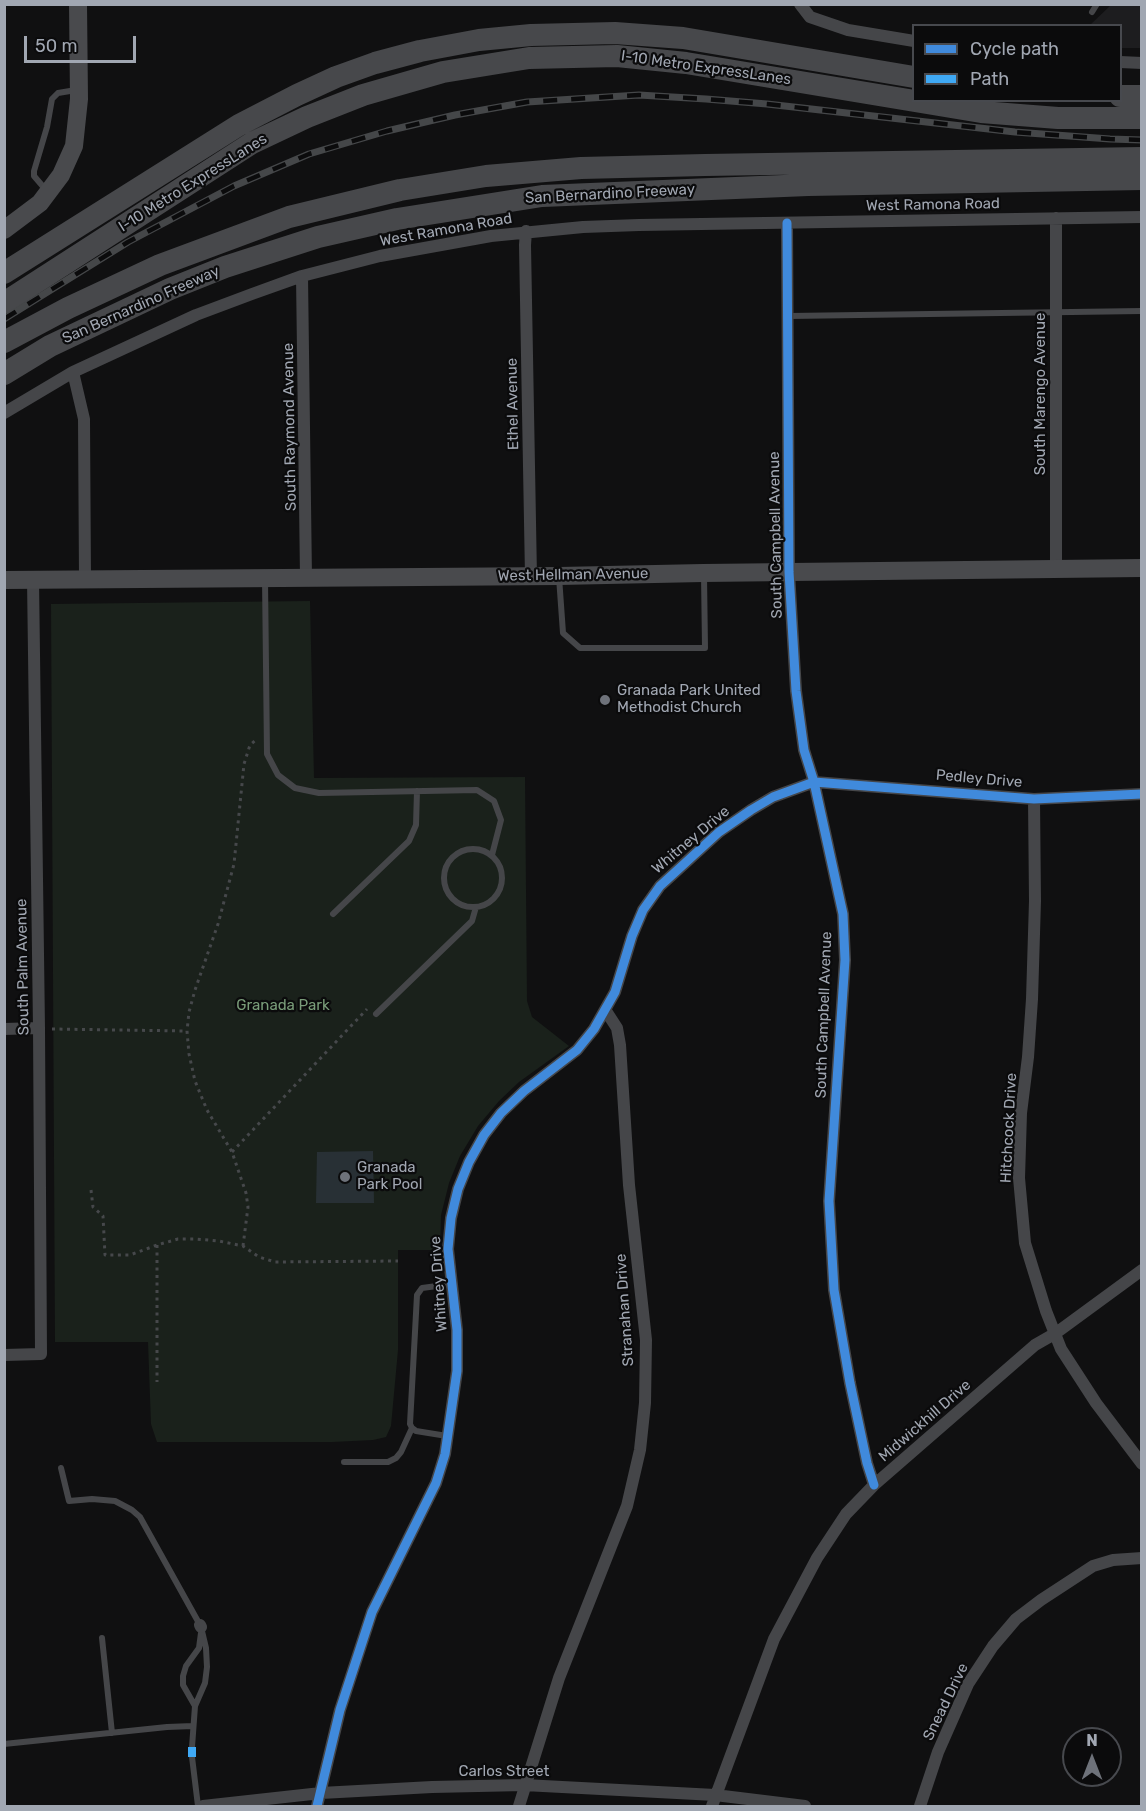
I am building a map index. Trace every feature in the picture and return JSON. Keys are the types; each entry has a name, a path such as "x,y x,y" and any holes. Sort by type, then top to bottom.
{"highway":[{"path":"4,273 239,125 336,77 375,63 420,51 479,40 531,35 615,33 683,38 912,77"},
{"name":"I-10 Metro ExpressLanes","path":"4,303 252,143 307,117 363,95 443,72 529,58 617,56 686,63 912,101"},
{"path":"1122,96 1142,96"},
{"name":"I-10 Metro ExpressLanes","path":"921,102 981,112 1058,118 1142,118"},
{"path":"4,342 68,308 160,265 289,217 390,193 486,176 581,168 1142,158"},
{"name":"San Bernardino Freeway","path":"4,374 50,346 122,310 225,267 318,237 397,219 542,196 796,186 1142,179"},
{"path":"225,267 289,217"}],"street":[{"path":"4,230 40,203 61,175 74,146 79,89 78,4"},
{"path":"800,4 810,17 848,30 912,41"},
{"path":"1122,62 1142,63"},
{"name":"West Ramona Road","path":"4,413 72,372 196,315 302,276 380,256 491,236 526,231 639,225 1142,217"},
{"name":"South Marengo Avenue","path":"1056,218 1056,569"},
{"name":"South Campbell Avenue","path":"787,223 789,572 796,691 804,750 814,782 843,914 844,948 829,1201 834,1290 850,1383 874,1485"},
{"name":"Ethel Avenue","path":"526,231 531,577"},
{"name":"South Raymond Avenue","path":"302,276 306,578"},
{"path":"72,372 84,419 85,579"},
{"name":"West Hellman Avenue","path":"4,580 531,577 1142,568"},
{"name":"South Palm Avenue","path":"4,1355 41,1354 46,1029 33,579"},
{"name":"Pedley Drive","path":"814,782 1034,799 1142,794"},
{"name":"Whitney Drive","path":"317,1806 340,1710 372,1612 436,1483 445,1454 457,1371 457,1330 448,1249 451,1218 458,1189 469,1162 484,1135 501,1113 524,1091 577,1050 606,1011 615,992 632,936 643,910 660,886 711,838 751,810 773,797 814,782"},
{"name":"Hitchcock Drive","path":"1034,799 1035,901 1032,999 1021,1113 1019,1178 1025,1243 1046,1311 1061,1349 1096,1403 1142,1464"},
{"name":"Stranahan Drive","path":"519,1806 559,1678 627,1506 640,1450 645,1403 646,1340 629,1185 620,1045 617,1028 606,1011"},
{"path":"4,1029 46,1029"},
{"name":"Midwickhill Drive","path":"713,1801 774,1639 817,1558 846,1514 874,1485 1035,1345 1056,1333 1142,1270"},
{"name":"Snead Drive","path":"920,1806 938,1752 968,1684 1000,1637 1016,1619 1093,1566 1113,1560 1142,1558"},
{"name":"Carlos Street","path":"203,1806 321,1793 524,1785 713,1801 805,1806"}],"lane":[{"path":"1092,12 1097,4"},
{"path":"48,193 34,177 34,171 47,128 52,99 58,93 79,89"},
{"path":"789,316 1142,311"},
{"path":"559,576 563,633 580,648 705,648 704,573"},
{"path":"265,578 267,754 278,775 295,788 319,793 477,790 494,801 501,820 492,855"},
{"path":"333,914 409,841 416,825 417,791"},
{"path":"470,848 481,849 492,855 499,864 502,874 501,886 496,896 476,907 465,906 447,892 444,881 445,869 450,859 470,848"},
{"path":"376,1014 472,921 476,907"},
{"path":"448,1436 416,1431 410,1424 417,1295 422,1288 452,1284"},
{"path":"344,1462 388,1462 396,1458 412,1428"},
{"path":"61,1468 69,1502 92,1499 115,1501 140,1517 200,1626 205,1644 207,1667 205,1683 195,1706 192,1747"},
{"path":"195,1706 183,1685 183,1676 186,1666 199,1648 200,1626"},
{"path":"102,1638 112,1733"},
{"path":"4,1744 193,1726"},
{"path":"192,1757 198,1806"}],"path":[{"path":"243,1246 247,1200 241,1175 232,1152 207,1110 195,1081 187,1031 195,990 218,924 234,864 244,764 250,745 267,730"},
{"path":"232,1152 368,1008"},
{"path":"46,1029 187,1031"},
{"path":"91,1190 93,1207 103,1216 105,1255 130,1255 178,1239 195,1239 243,1246 259,1257 275,1262 398,1261"},
{"path":"157,1245 157,1382"}],"shaded area":[{"path":"1111,5 1141,5 1141,48 1122,48 1122,24 1091,24"},
{"name":"Granada Park Pool","path":"373,1151 374,1203 316,1203 317,1152"}],"green space":[{"name":"Granada Park","path":"310,601 314,778 525,777 527,1001 532,1017 569,1046 519,1082 478,1126 460,1156 449,1183 441,1215 440,1250 398,1250 398,1350 391,1426 386,1437 332,1442 157,1442 151,1424 148,1342 55,1342 51,604"}],"railway":[{"path":"4,319 128,242 234,186 309,154 387,131 455,115 527,102 639,95 706,99 1015,132 1142,140"}],"marked path":[{"path":"192,1747 192,1757"}],"cycle path":[{"path":"787,223 789,572 796,691 804,750 814,782 843,914 845,960 829,1201 834,1290 850,1383 874,1485"},
{"path":"317,1806 340,1710 372,1612 436,1483 445,1454 457,1371 457,1330 448,1249 451,1218 458,1189 469,1162 484,1135 501,1113 524,1091 577,1050 594,1029 615,992 632,936 643,910 660,886 719,832 751,810 773,797 814,782 1034,799 1142,794"}],"place":[{"name":"Granada Park United Methodist Church","path":"605,700"},
{"name":"Granada Park Pool","path":"345,1177"}]}
